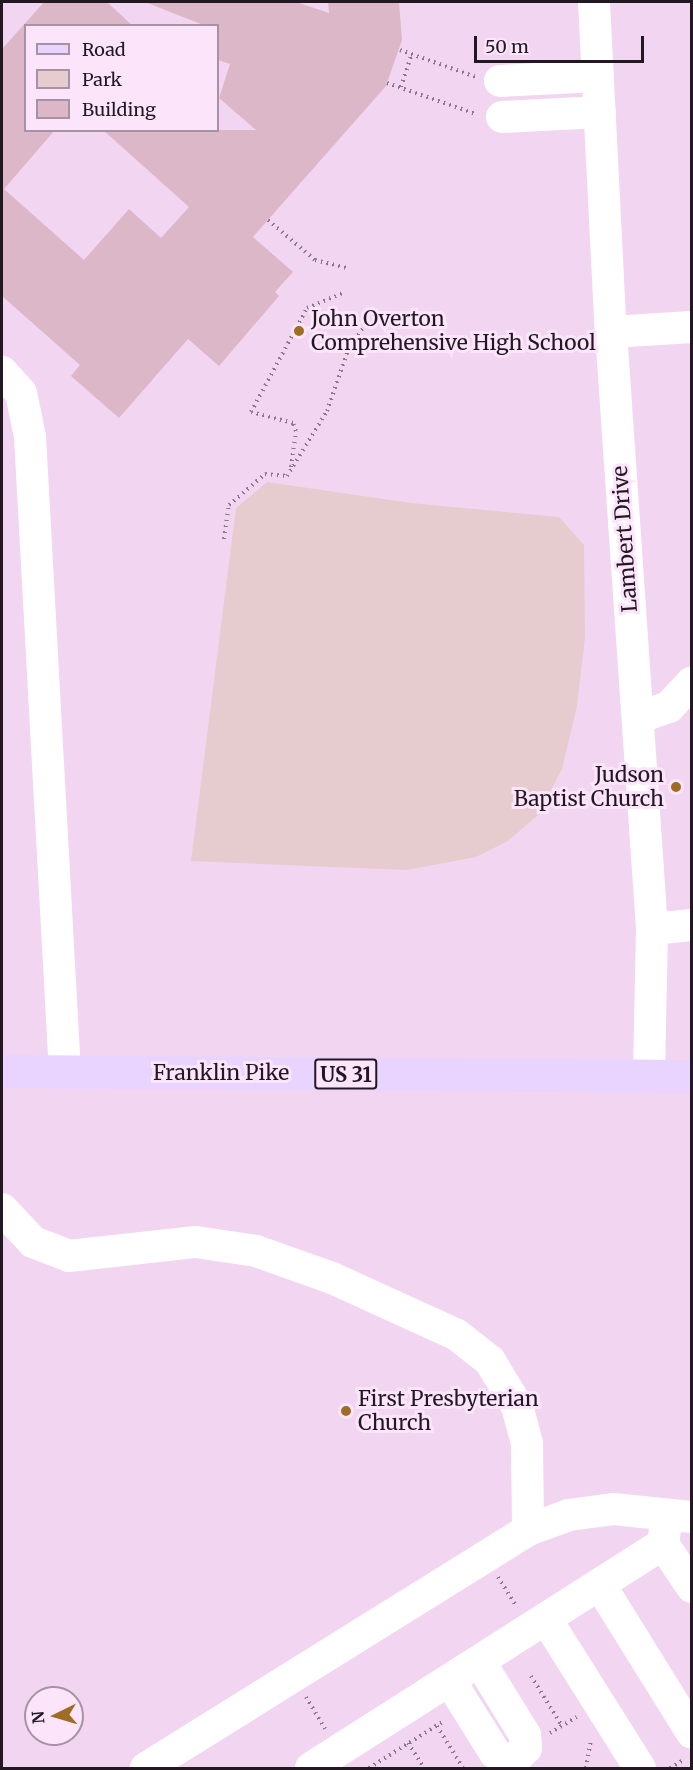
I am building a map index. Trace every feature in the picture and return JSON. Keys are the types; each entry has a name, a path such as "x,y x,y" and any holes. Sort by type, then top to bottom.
{"main road":[{"name":"Franklin Pike","path":"2,1071 692,1076"}],"street":[{"name":"Lambert Drive","path":"594,2 611,332 652,929 649,1076"},
{"path":"489,79 598,75"},
{"path":"492,117 600,112"},
{"path":"611,332 692,327"},
{"path":"2,372 15,384 24,402 31,448 65,1072"},
{"path":"638,718 669,707 692,682"},
{"path":"652,929 692,925"},
{"path":"2,1209 33,1242 69,1256 196,1242 256,1251 341,1282 457,1335 490,1361 517,1406 527,1444 528,1530"},
{"path":"146,1768 528,1530 553,1520 596,1510 626,1509 674,1525"},
{"path":"311,1768 600,1585 674,1525"},
{"path":"674,1525 692,1587"},
{"path":"600,1585 692,1733"},
{"path":"546,1619 640,1768"},
{"path":"450,1681 495,1753 505,1760 517,1757 526,1748 525,1735 480,1662"}],"path":[{"path":"399,50 489,79"},
{"path":"400,87 412,54"},
{"path":"387,83 492,117"},
{"path":"268,220 315,260 346,268"},
{"path":"290,471 296,432 293,423 251,412 307,308 345,292"},
{"path":"224,539 229,505 265,474 287,476 327,411 348,350 366,323"},
{"path":"293,1676 327,1732"},
{"path":"531,1677 562,1726"},
{"path":"546,1740 584,1712"},
{"path":"393,1717 424,1768"},
{"path":"437,1726 463,1768"},
{"path":"670,1768 692,1755"}],"green space":[{"path":"267,482 411,503 559,517 584,545 585,637 577,706 562,769 538,815 508,841 476,857 407,870 191,861 236,508"}],"building":[{"path":"44,2 107,2 131,24 24,24"},
{"path":"145,2 296,2 329,13 328,2 399,2 402,40 386,86 253,237 293,272 275,292 279,296 219,366 188,339 119,418 71,376 80,365 2,296 2,49 24,24 24,132 53,132 4,189 84,260 129,209 161,238 189,207 105,132 256,130 219,98 230,64 219,60 219,24 201,24"}],"place":[{"name":"John Overton Comprehensive High School","path":"299,331"},
{"name":"Judson Baptist Church","path":"676,787"},
{"name":"First Presbyterian Church","path":"346,1411"}]}
